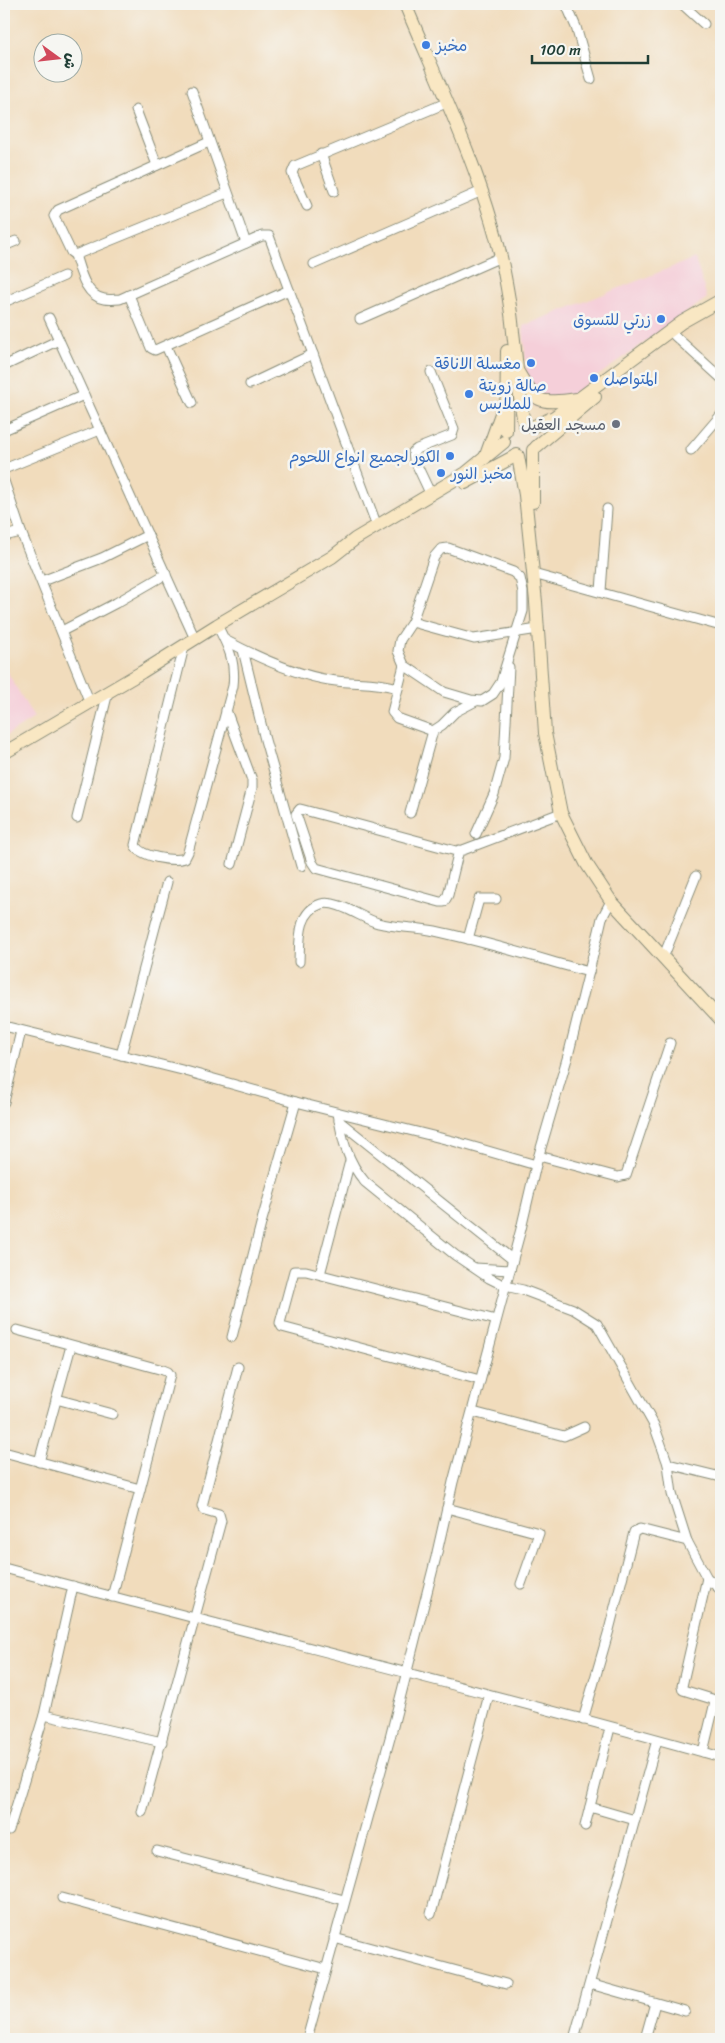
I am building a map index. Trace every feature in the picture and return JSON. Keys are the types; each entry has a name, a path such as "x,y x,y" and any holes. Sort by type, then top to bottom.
{"main road":[{"path":"405,4 482,191 501,257 513,331 516,369 528,425 537,434 534,448 532,490 537,574 536,602"},
{"path":"508,294 505,437 508,450 518,456 525,495 536,602 545,733 561,813 586,863 611,900 721,1020"},
{"path":"332,557 346,545 466,474 484,460 505,437 512,425 528,425 547,421 682,322 721,300"},
{"path":"4,753 332,557 358,546 470,480 518,456 526,455 582,407 688,326 700,313"},
{"path":"516,369 531,394 538,399 549,402 578,400"},
{"path":"484,460 497,426 507,391"}],"street":[{"path":"566,4 576,27 591,79"},
{"path":"682,4 704,24"},
{"path":"192,91 246,243"},
{"path":"307,206 292,173 293,168 320,154 446,103"},
{"path":"136,110 157,165"},
{"path":"209,142 56,211 54,216 71,252 76,255 84,282 95,295 104,300 120,298 262,236 270,236 377,526"},
{"path":"320,154 334,191"},
{"path":"314,264 482,191"},
{"path":"76,255 227,193"},
{"path":"4,246 16,240"},
{"path":"360,319 501,257"},
{"path":"4,302 64,276"},
{"path":"129,294 152,348 155,350 289,290"},
{"path":"49,318 195,639"},
{"path":"675,336 721,378"},
{"path":"4,366 60,340"},
{"path":"166,346 192,403"},
{"path":"250,384 313,354"},
{"path":"431,372 454,429 452,435 413,452 414,459 431,495"},
{"path":"4,430 84,395"},
{"path":"691,450 721,415"},
{"path":"4,469 100,430"},
{"path":"4,481 21,532 90,703"},
{"path":"601,591 607,510"},
{"path":"4,536 21,532"},
{"path":"42,581 102,558 148,535"},
{"path":"448,548 513,572 520,578 523,592 523,611 516,633 501,682 492,694 482,701 471,700 444,692 404,665 398,651 400,640 412,622 434,557 441,550 448,548"},
{"path":"62,631 166,574"},
{"path":"537,574 721,626"},
{"path":"412,622 474,639 538,629"},
{"path":"184,646 135,845 142,852 172,860 185,858 191,843 226,710 234,671 225,640 217,624"},
{"path":"225,640 243,650 312,676 343,682 381,683 398,688"},
{"path":"243,650 265,740 300,866"},
{"path":"476,834 494,794 504,758 510,654"},
{"path":"404,665 392,712 402,720 433,731"},
{"path":"77,818 108,692"},
{"path":"410,813 433,731 455,712 478,700"},
{"path":"226,710 252,780 252,788 232,864"},
{"path":"460,850 448,895 444,902 440,902 316,868 312,862 296,814 297,810 304,810 460,850 561,813"},
{"path":"663,958 696,876"},
{"path":"122,1054 167,882"},
{"path":"468,939 479,899 496,899"},
{"path":"307,2039 390,1738 480,1380 569,1052 602,918 611,900"},
{"path":"299,962 302,926 305,915 316,906 325,903 356,912 376,922 433,931 468,939 589,972"},
{"path":"4,1026 182,1070 296,1102 338,1117 618,1177 626,1175 670,1043"},
{"path":"4,1102 21,1031"},
{"path":"232,1337 262,1220 296,1102"},
{"path":"338,1117 342,1142 350,1161 365,1182 454,1255 505,1286 523,1290 573,1309 597,1324 654,1424 668,1464 672,1494 687,1541 707,1578 721,1590"},
{"path":"338,1117 511,1265"},
{"path":"320,1274 350,1161"},
{"path":"475,1268 511,1265"},
{"path":"480,1380 282,1327 280,1324 294,1271 306,1270 496,1320"},
{"path":"17,1330 168,1372 170,1378 112,1597"},
{"path":"39,1462 71,1346"},
{"path":"142,1812 221,1521 219,1514 205,1510 202,1506 238,1367"},
{"path":"56,1399 112,1414"},
{"path":"473,1412 564,1436 584,1427"},
{"path":"4,1452 140,1489"},
{"path":"668,1464 721,1477"},
{"path":"447,1508 539,1533 521,1584"},
{"path":"582,1720 609,1630 634,1532 640,1529 687,1541"},
{"path":"4,1568 195,1620 406,1672 721,1757"},
{"path":"703,1752 715,1702 712,1699 683,1690 682,1686 707,1578"},
{"path":"9,1830 44,1715 73,1586"},
{"path":"431,1914 489,1695"},
{"path":"44,1715 162,1742"},
{"path":"585,1826 610,1728"},
{"path":"574,2039 657,1740"},
{"path":"590,1807 635,1820"},
{"path":"157,1851 344,1900"},
{"path":"62,1898 326,1969"},
{"path":"334,1938 506,1984"},
{"path":"590,1984 685,2011"},
{"path":"645,2039 655,2002"}],"shaded area":[{"path":"695,258 707,298 557,405 541,408 531,405 528,396 523,326"},
{"path":"4,666 34,718 4,737"}],"place":[{"name":"مخبز","path":"426,45"},
{"name":"زرتي للتسوق","path":"661,319"},
{"name":"مغسلة الاناقة","path":"531,363"},
{"name":"المتواصل","path":"594,378"},
{"name":"صالة زويتة للملابس","path":"469,394"},
{"name":"مسجد العقيل","path":"616,424"},
{"name":"الكور لجميع انواع اللحوم","path":"450,456"},
{"name":"مخبز النور","path":"441,473"}]}
